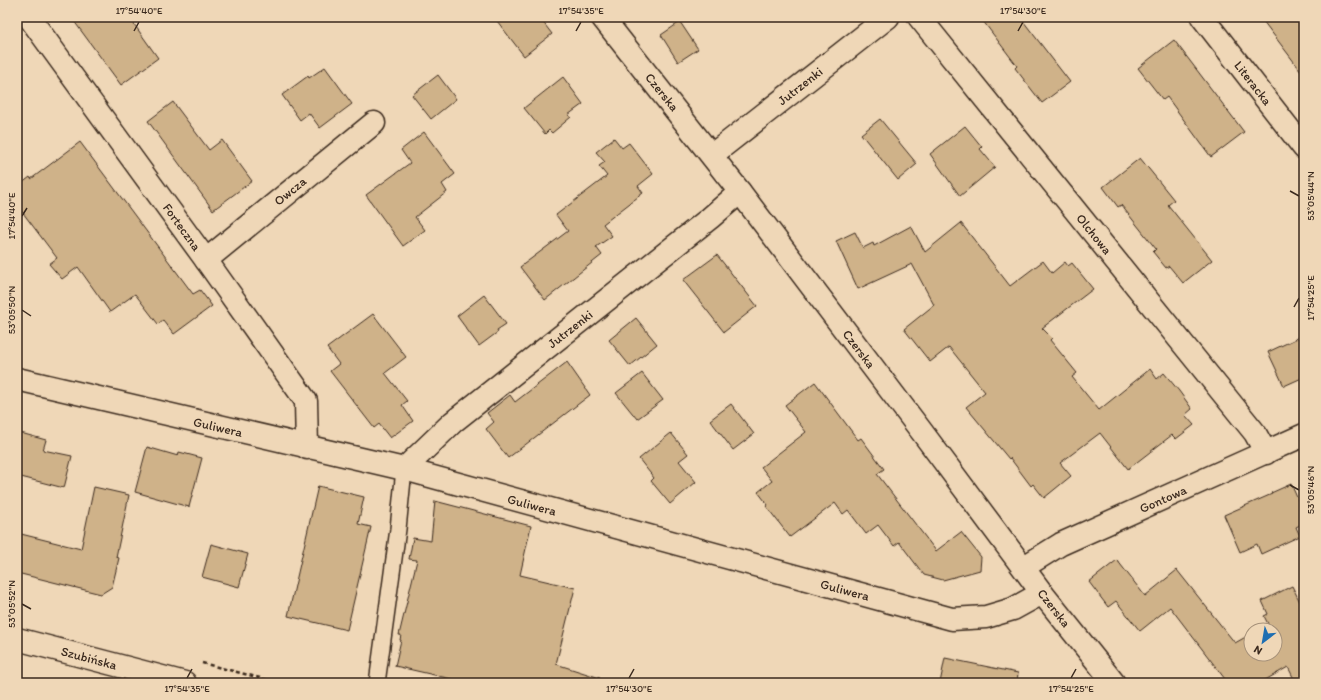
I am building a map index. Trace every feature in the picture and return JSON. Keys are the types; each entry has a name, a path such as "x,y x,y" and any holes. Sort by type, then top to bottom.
{"street":[{"name":"Forteczna","path":"29,17 206,260 306,401 307,448"},
{"name":"Czerska","path":"602,17 712,155 1024,567 1042,593 1114,683"},
{"name":"Jutrzenki","path":"712,155 888,17"},
{"name":"Olchowa","path":"919,17 1255,433 1266,453"},
{"name":"Literacka","path":"1202,17 1304,148"},
{"name":"Owcza","path":"206,260 374,123"},
{"name":"Jutrzenki","path":"404,469 453,422 710,218 740,192"},
{"name":"Guliwera","path":"17,379 307,448 404,469 952,620 986,617 1013,609 1042,593"},
{"name":"Gontowa","path":"1024,567 1061,544 1304,435"},
{"name":"Szubińska","path":"17,639 185,683"}],"lane":[{"path":"377,683 398,529 404,469"}],"building":[{"path":"71,17 129,17 158,58 121,85"},
{"path":"494,17 539,17 552,34 524,56"},
{"path":"980,17 1020,17 1070,82 1042,103 1015,68 1017,66"},
{"path":"1260,17 1304,17 1304,75"},
{"path":"680,22 698,49 678,62 661,35"},
{"path":"1174,40 1244,132 1211,157 1167,97 1163,100 1138,68"},
{"path":"325,67 352,104 320,128 309,113 300,120 282,95 308,76 309,78"},
{"path":"438,75 456,99 431,119 412,95"},
{"path":"563,77 583,104 568,115 571,117 552,133 549,130 545,134 524,108"},
{"path":"173,102 209,150 222,140 252,181 213,210 148,121"},
{"path":"880,119 917,164 898,180 861,134"},
{"path":"965,126 982,147 980,149 995,167 960,196 930,154"},
{"path":"424,132 455,174 442,184 447,192 415,217 425,230 403,246 366,195 410,163 401,150"},
{"path":"614,138 622,148 629,143 653,174 638,186 643,193 603,224 612,236 596,247 602,255 545,300 520,267 568,231 556,215 607,176 599,166 605,162 596,152"},
{"path":"80,142 193,294 200,290 212,306 174,334 163,320 158,324 135,294 110,312 78,267 62,279 49,264 57,258 17,205 17,187 30,177 31,179"},
{"path":"1140,158 1174,200 1168,205 1212,260 1183,283 1169,266 1166,268 1153,252 1156,249 1121,205 1118,207 1103,187"},
{"path":"961,223 1010,286 1043,261 1052,273 1065,262 1068,266 1072,263 1093,289 1042,328 1052,338 1050,340 1077,373 1072,377 1099,410 1150,369 1157,379 1164,373 1179,391 1192,409 1185,415 1194,425 1176,439 1172,435 1128,469 1100,433 1060,463 1071,476 1044,498 1033,484 1031,486 1010,458 1009,459 966,407 985,392 949,347 930,362 904,329 934,305 912,264 858,289 836,241 855,232 863,248 873,243 874,246 911,226 925,252"},
{"path":"717,255 757,306 724,332 683,280"},
{"path":"484,295 506,324 479,346 457,316"},
{"path":"373,314 406,357 385,373 407,401 402,405 413,421 390,438 379,424 374,428 330,371 339,364 327,348"},
{"path":"636,318 657,344 630,366 609,340"},
{"path":"1304,335 1304,377 1284,386 1268,352"},
{"path":"567,362 590,395 508,458 486,429 494,422 487,413 510,395 515,402"},
{"path":"642,373 663,400 637,419 616,393"},
{"path":"815,382 858,440 861,438 884,469 877,474 936,551 961,532 981,557 980,570 943,580 924,575 899,542 894,546 878,525 866,534 848,510 843,514 835,503 790,537 766,506 768,505 758,492 772,481 761,467 806,432 785,405"},
{"path":"731,404 754,434 733,450 710,420"},
{"path":"17,432 46,440 43,450 72,456 64,488 17,476"},
{"path":"671,433 688,454 679,461 696,482 670,504 651,481 654,478 639,459"},
{"path":"147,447 178,456 179,452 202,458 189,507 135,492"},
{"path":"1291,484 1304,513 1304,523 1296,527 1300,536 1261,554 1257,544 1240,552 1224,515"},
{"path":"318,486 364,497 358,524 371,527 347,630 288,616"},
{"path":"94,487 129,495 116,557 119,558 112,587 101,594 17,573 17,533 81,549"},
{"path":"435,501 531,526 520,575 575,588 556,664 600,678 599,683 469,683 395,666 401,640 401,635 399,635 417,560 409,559 413,538 431,541"},
{"path":"211,544 248,554 239,587 202,577"},
{"path":"1117,560 1145,596 1177,570 1235,643 1243,638 1243,662 1283,662 1283,622 1267,622 1264,616 1268,614 1262,601 1292,586 1304,610 1304,683 1296,683 1288,667 1260,683 1228,683 1170,607 1140,631 1116,601 1108,607 1089,582"},
{"path":"945,658 1018,673 1017,683 940,683"}]}
